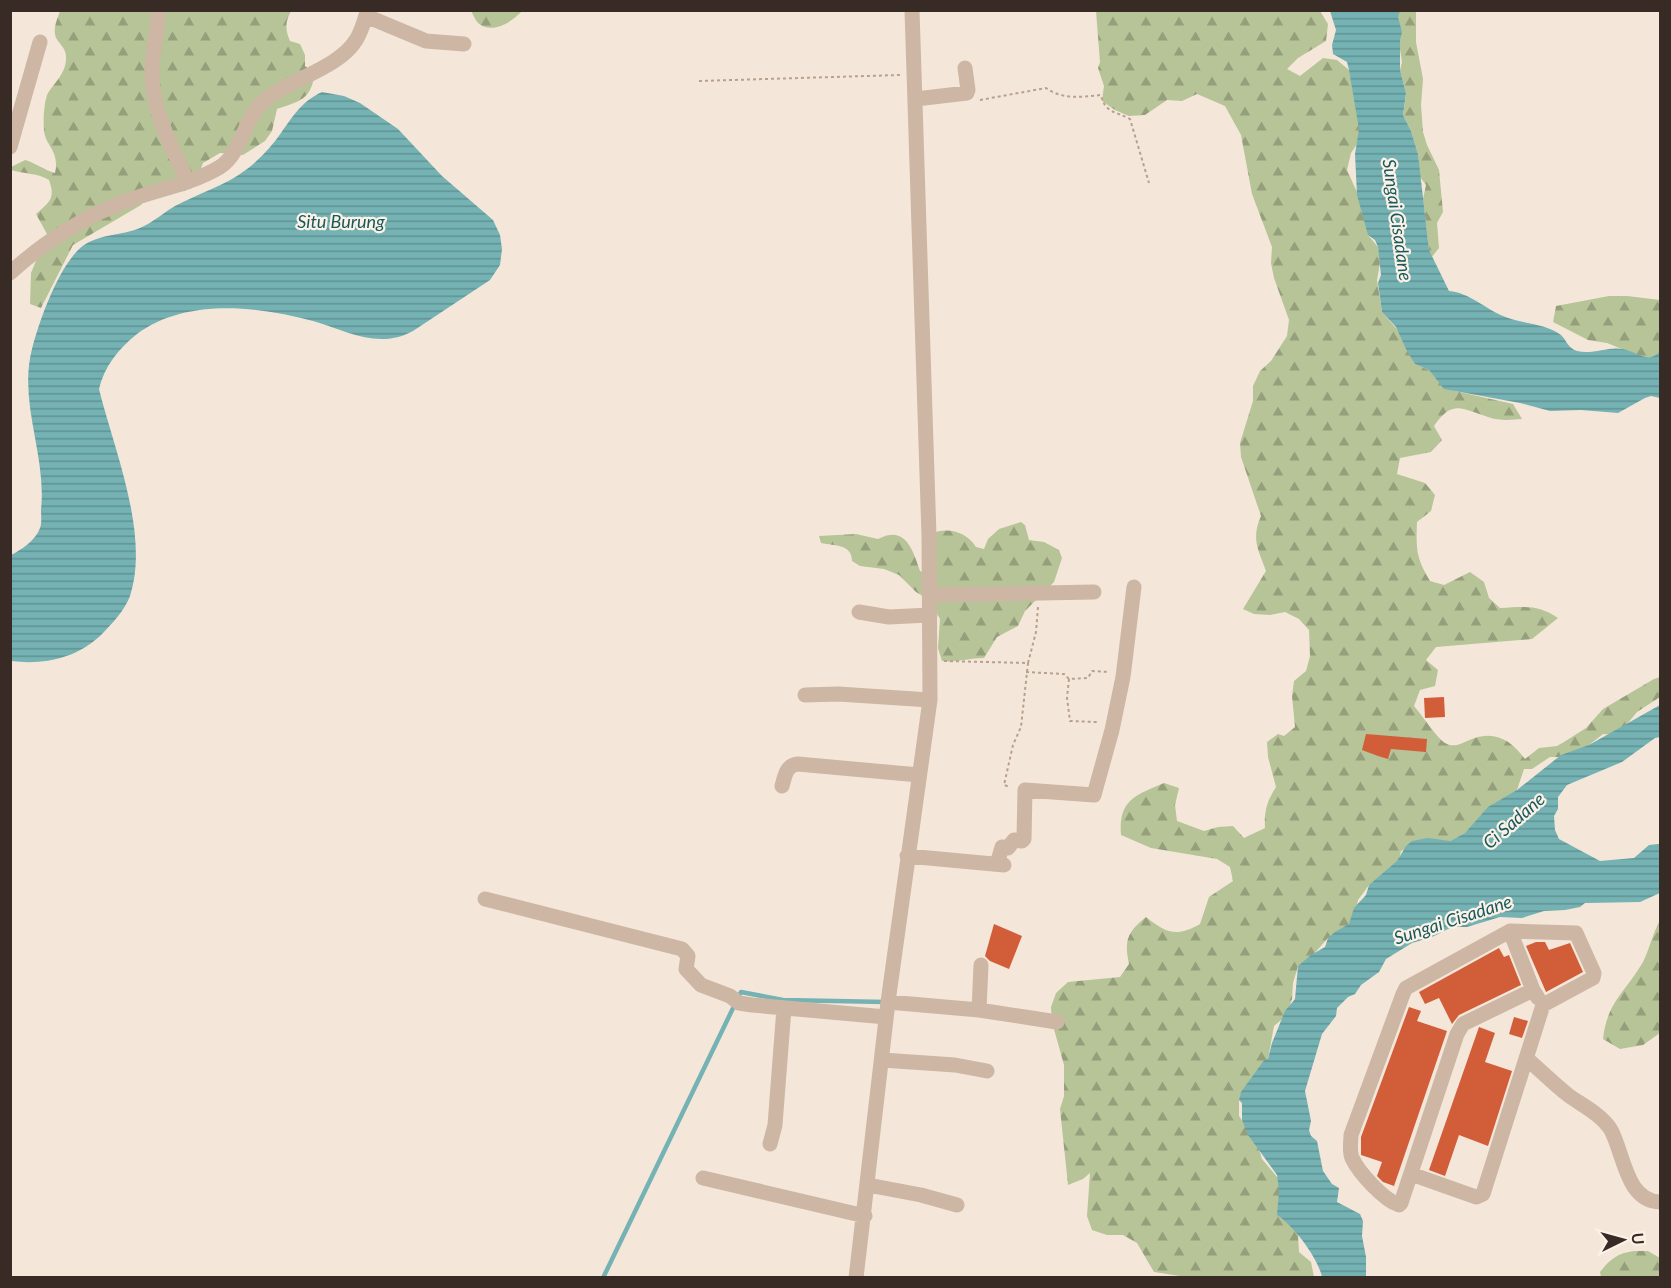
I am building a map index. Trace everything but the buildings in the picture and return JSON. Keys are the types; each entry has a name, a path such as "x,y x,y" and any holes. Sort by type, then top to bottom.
{"street":[{"path":"159,10 153,62 154,98 188,182"},
{"path":"856,1278 865,1216 887,1010 930,700 922,98 915,75 912,10"},
{"path":"10,273 41,248 86,219 122,202 188,182 221,166 232,154 258,106 346,52 356,40 367,13 426,41 464,44"},
{"path":"10,147 40,42"},
{"path":"922,98 966,97 968,90 964,68"},
{"path":"907,856 1001,864 1002,847 1008,848 1014,840 1024,839 1025,790 1094,795 1114,723 1124,672 1134,587"},
{"path":"929,595 1094,592"},
{"path":"859,612 889,617 930,615"},
{"path":"805,695 838,694 930,700"},
{"path":"782,786 785,773 789,768 798,764 919,775"},
{"path":"485,899 682,949 688,956 686,969 701,985 730,996 739,1003 784,1008 979,1010 1057,1022"},
{"path":"1510,931 1533,990 1543,1005"},
{"path":"1410,1174 1476,1197 1483,1194 1543,1005 1593,978 1594,973 1579,936 1573,932 1510,931 1406,988 1351,1135 1350,1146 1352,1158 1374,1187 1395,1204 1401,1203 1410,1174 1459,1029 1463,1024 1533,990"},
{"path":"979,1010 981,965"},
{"path":"770,1144 775,1125 784,1008"},
{"path":"1526,1058 1551,1081 1591,1110 1610,1129 1635,1189 1643,1197 1653,1202 1660,1202"},
{"path":"882,1060 955,1065 987,1071"},
{"path":"703,1178 865,1216"},
{"path":"868,1185 921,1195 957,1205"}],"path":[{"path":"699,81 915,75"},
{"path":"966,97 1046,88 1068,98 1101,95 1107,109 1130,119 1149,183"},
{"path":"1025,790 1004,785 1013,745 1021,727 1026,672 1036,632 1039,594"},
{"path":"929,661 1028,663"},
{"path":"1026,672 1064,674 1069,679 1088,678 1092,671 1124,672"},
{"path":"1069,679 1067,698 1070,721 1114,723"}],"green space":[{"path":"60,11 291,11 287,22 288,37 290,41 300,44 305,55 305,66 314,73 311,89 303,98 277,109 272,131 265,141 243,155 220,153 203,163 195,185 185,191 148,195 141,205 73,245 41,308 30,304 31,273 47,234 36,214 50,200 51,186 49,180 45,178 11,170 11,167 25,160 55,173 56,159 45,135 44,116 48,93 63,72 66,62 64,48 55,34"},
{"path":"471,11 522,11 502,26 489,28 478,23"},
{"path":"1096,11 1320,11 1328,24 1326,41 1298,58 1287,69 1300,76 1323,58 1337,60 1349,70 1356,85 1361,138 1351,153 1347,170 1368,217 1368,235 1378,247 1380,263 1377,280 1382,312 1402,335 1415,364 1429,370 1439,382 1451,390 1513,404 1522,419 1496,419 1464,409 1452,409 1434,426 1442,440 1431,452 1400,458 1397,474 1425,483 1435,495 1431,511 1417,522 1418,553 1430,581 1444,585 1470,572 1484,582 1489,598 1500,608 1537,608 1558,618 1532,639 1436,647 1426,660 1438,670 1435,686 1420,690 1414,706 1438,737 1452,745 1480,736 1495,736 1508,742 1525,759 1539,748 1557,746 1564,742 1586,728 1603,709 1660,677 1660,697 1637,712 1618,735 1603,734 1585,751 1572,757 1550,757 1532,769 1524,769 1517,790 1465,833 1450,841 1417,843 1401,851 1397,868 1369,885 1358,900 1355,917 1344,931 1328,938 1311,957 1298,966 1287,1015 1274,1026 1268,1059 1239,1100 1239,1116 1257,1143 1262,1159 1282,1183 1291,1221 1298,1235 1299,1252 1311,1262 1314,1277 1193,1278 1154,1272 1137,1243 1123,1235 1107,1235 1092,1230 1087,1216 1090,1173 1083,1179 1068,1185 1060,1109 1064,1096 1064,1065 1052,1022 1051,1007 1056,993 1068,982 1120,977 1129,964 1128,937 1140,922 1146,917 1172,932 1192,928 1200,924 1209,897 1233,881 1230,867 1217,859 1151,848 1121,835 1121,823 1126,806 1137,795 1164,783 1179,788 1175,805 1177,821 1204,831 1233,826 1244,838 1265,828 1267,806 1276,787 1268,757 1267,742 1278,734 1284,736 1295,727 1292,696 1294,681 1306,671 1310,656 1309,630 1299,619 1285,612 1270,615 1254,614 1243,609 1266,571 1256,538 1261,516 1241,457 1240,443 1253,401 1253,386 1260,371 1271,361 1287,336 1289,320 1274,278 1271,263 1272,247 1252,194 1241,135 1225,106 1197,94 1182,101 1167,100 1145,115 1129,116 1102,101 1104,86 1098,68 1100,62"},
{"path":"1394,11 1416,11 1416,42 1423,79 1421,105 1423,132 1439,170 1443,212 1437,223 1439,248 1431,258 1423,199 1426,185 1420,177 1418,154 1403,115 1406,93 1400,70 1402,62"},
{"path":"1609,296 1660,300 1660,353 1644,358 1607,343 1588,340 1553,322 1556,306"},
{"path":"1021,522 1025,525 1029,540 1044,542 1059,550 1062,558 1054,582 1025,611 1018,626 997,637 984,658 951,661 942,661 938,648 940,619 930,600 916,592 899,575 884,569 860,566 852,561 849,551 821,543 819,536 856,534 878,539 888,535 902,537 911,548 920,571 927,574 931,534 944,531 956,532 962,534 976,547 984,549 988,539 999,529"},
{"path":"1660,920 1660,1033 1643,1045 1620,1049 1603,1039 1605,1026 1613,1005 1644,960"},
{"path":"1648,1251 1660,1258 1660,1277 1601,1277 1600,1272 1611,1260 1623,1253"}],"water":[{"name":"Sungai Cisadane","path":"1330,11 1400,11 1398,17 1402,32 1400,70 1406,93 1403,115 1418,154 1429,250 1449,291 1464,295 1510,319 1555,331 1577,351 1589,352 1617,348 1651,357 1660,351 1660,398 1651,396 1645,398 1618,413 1581,410 1550,411 1444,389 1429,370 1415,364 1396,327 1382,312 1378,283 1381,275 1378,247 1375,240 1368,235 1357,195 1355,154 1359,129 1349,70 1347,62 1333,54 1332,45 1336,30"},
{"name":"Situ Burung","path":"322,92 344,96 360,103 398,129 442,176 493,220 500,235 502,249 500,265 490,280 413,331 388,339 363,337 291,316 222,308 177,315 156,322 137,334 113,358 99,389 121,465 133,519 136,546 135,572 130,596 109,627 80,650 47,661 11,661 11,555 32,540 41,526 42,490 30,409 29,369 40,323 59,278 75,253 84,245 98,238 144,226 175,206 239,175 270,147 303,104"},
{"path":"1660,705 1660,737 1655,738 1622,762 1567,785 1558,797 1558,809 1554,816 1555,830 1559,839 1600,861 1634,858 1649,845 1660,844 1660,893 1640,902 1585,903 1580,907 1544,911 1522,918 1500,917 1467,927 1452,927 1432,937 1412,943 1386,959 1379,972 1361,985 1355,994 1348,997 1337,1008 1336,1016 1322,1034 1305,1091 1311,1121 1309,1130 1311,1136 1317,1141 1323,1171 1332,1184 1339,1188 1337,1202 1360,1214 1363,1221 1362,1236 1366,1257 1366,1277 1322,1277 1316,1261 1304,1243 1277,1215 1279,1191 1277,1175 1248,1135 1242,1120 1242,1103 1239,1100 1241,1092 1265,1059 1268,1059 1285,1011 1295,999 1298,966 1325,947 1328,938 1335,932 1349,924 1354,908 1366,895 1369,885 1397,861 1412,841 1428,838 1450,841 1465,833 1488,807 1517,790 1561,755 1589,745"}],"waterway":[{"path":"737,999 741,992 783,1000 886,1002"},
{"path":"603,1278 735,1004"}],"water label":[{"name":"Ci Sadane","path":"1514,821"}]}
